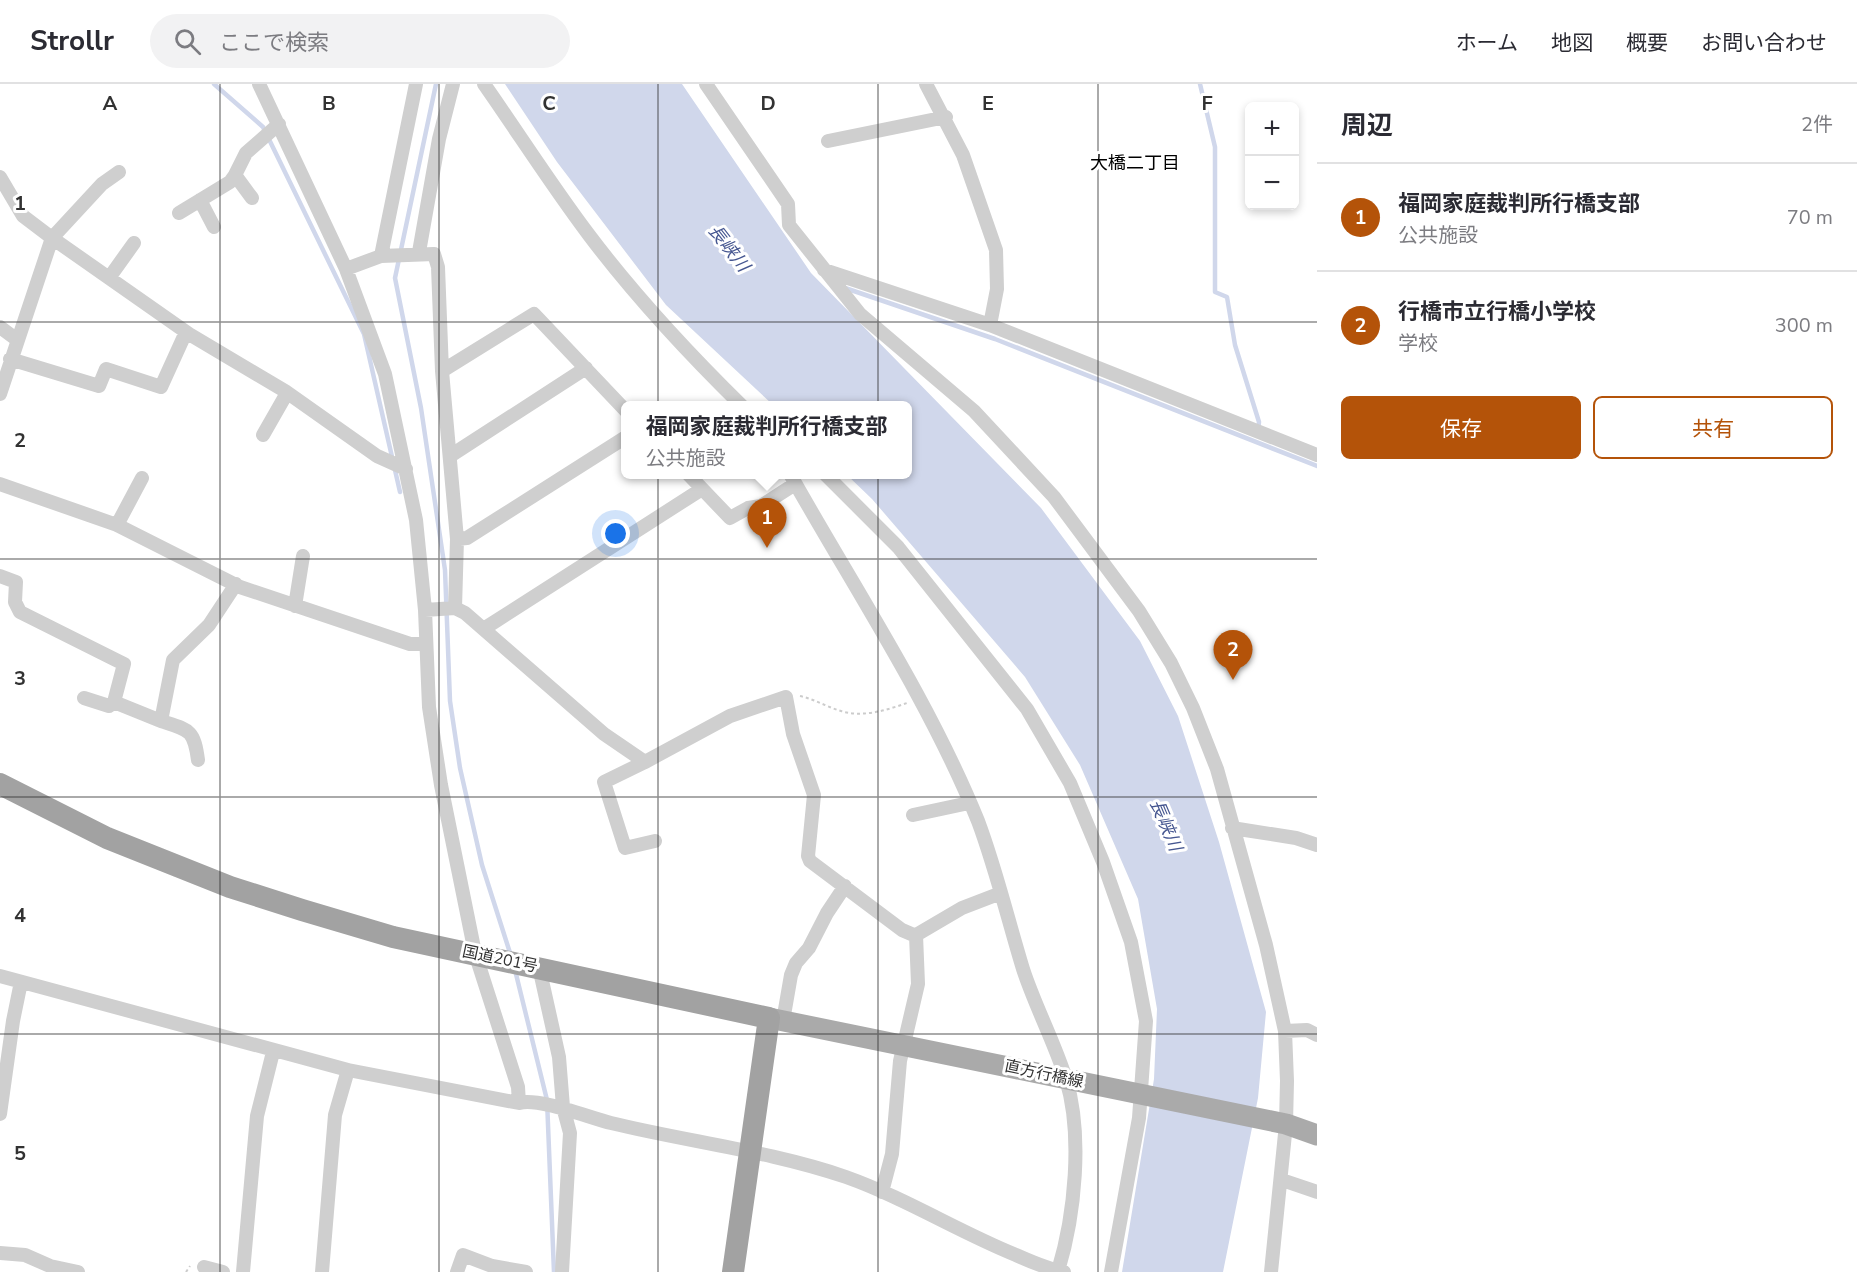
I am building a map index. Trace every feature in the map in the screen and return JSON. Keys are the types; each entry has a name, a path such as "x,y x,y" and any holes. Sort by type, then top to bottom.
{"highway":[{"name":"国道201号","path":"0,784 107,838 230,887 393,937 533,965 776,1019"},
{"path":"733,1272 751,1152 776,1019"}],"main road":[{"name":"直方行橋線","path":"776,1019 1277,1123 1317,1135"}],"street":[{"path":"259,84 346,269 385,374 416,520 429,610 425,644 429,706 441,784 478,954 522,1102"},
{"path":"385,256 416,84"},
{"path":"419,252 439,139 453,84"},
{"path":"484,84 589,234 660,320 738,401"},
{"path":"706,84 788,204 789,225 824,270 860,314 974,411 1026,465 1054,497 1139,611 1171,663 1217,769 1266,945 1285,1031 1287,1081 1277,1123 1282,1180 1271,1272"},
{"path":"926,84 946,117 963,155 996,250 997,289 990,325"},
{"path":"828,141 946,117"},
{"path":"179,213 230,182 246,153 279,124"},
{"path":"0,394 16,339 52,238 102,183 119,172"},
{"path":"235,175 252,198"},
{"path":"2,188 23,216 186,332 287,393 377,456 406,470"},
{"path":"200,200 214,227"},
{"path":"109,278 134,243"},
{"path":"346,269 385,256 419,252 434,254 438,267 442,371 457,539 455,608"},
{"path":"824,270 990,325 1317,455"},
{"path":"442,371 534,314 621,406"},
{"path":"0,327 16,339"},
{"path":"10,359 99,386 106,369 161,387 186,332"},
{"path":"450,456 586,368"},
{"path":"263,435 287,393"},
{"path":"457,539 467,538 621,440"},
{"path":"117,525 142,478"},
{"path":"0,976 273,1052 348,1070 559,1107 576,1114 662,1135 751,1152 846,1177 993,1246 1056,1271 1073,1209 1074,1111 1065,1078 1024,971 1001,893 969,803 918,699 793,479 761,506 748,508 730,519 693,479"},
{"path":"830,479 898,547 1027,709 1070,783 1103,862 1131,942 1146,1022 1146,1097 1111,1272"},
{"path":"0,484 117,525 236,584 410,644 425,644"},
{"path":"485,628 702,489"},
{"path":"295,606 303,556"},
{"path":"0,576 16,582 15,602 20,612 124,664 114,702 109,706 84,698"},
{"path":"161,721 173,660 209,625 236,584"},
{"path":"429,610 455,608 485,628 604,734 645,762"},
{"path":"655,841 626,848 604,782 730,716 786,697 793,734 814,795 808,856 814,866 845,886 902,930 916,936"},
{"path":"114,702 188,730 195,738 198,760"},
{"path":"913,815 969,803"},
{"path":"1232,828 1296,838 1317,845"},
{"path":"776,1019 796,963 809,948 827,913 845,886"},
{"path":"882,1192 892,1154 898,1077 919,975 916,936 919,932 962,908 1001,893"},
{"path":"533,965 559,1057 559,1107 570,1133 562,1272"},
{"path":"0,1114 21,982"},
{"path":"1285,1031 1307,1029 1317,1035"},
{"path":"243,1272 257,1116 273,1052"},
{"path":"322,1272 335,1115 348,1070"},
{"path":"1282,1180 1317,1192"},
{"path":"0,1253 39,1258 51,1269 78,1272"},
{"path":"457,1272 463,1255 492,1266 526,1272"},
{"path":"204,1267 223,1272"}],"path":[{"path":"786,697 802,696 842,712 854,713 879,711 918,699"}],"water":[{"name":"長峡川","path":"505,84 682,84 811,273 1041,508 1140,641 1178,716 1219,842 1266,1012 1258,1098 1223,1272 1122,1272 1154,1079 1157,1009 1138,899 1080,765 1025,677 872,499 851,479 912,479 912,401 769,401 666,305 557,162"}],"waterway":[{"path":"214,84 263,127 364,334 400,492"},
{"path":"436,84 395,278 421,408 445,570 450,701 460,768 482,865 511,956"},
{"path":"1200,84 1215,147 1215,292 1227,297 1235,345 1259,422 1258,430"},
{"path":"845,288 995,339 1317,466"},
{"path":"515,970 547,1100 554,1272"}],"place":[{"name":"福岡家庭裁判所行橋支部","path":"767,548"},
{"name":"行橋市立行橋小学校","path":"1233,680"}],"district":[{"name":"大橋二丁目","path":"1135,163"}]}
